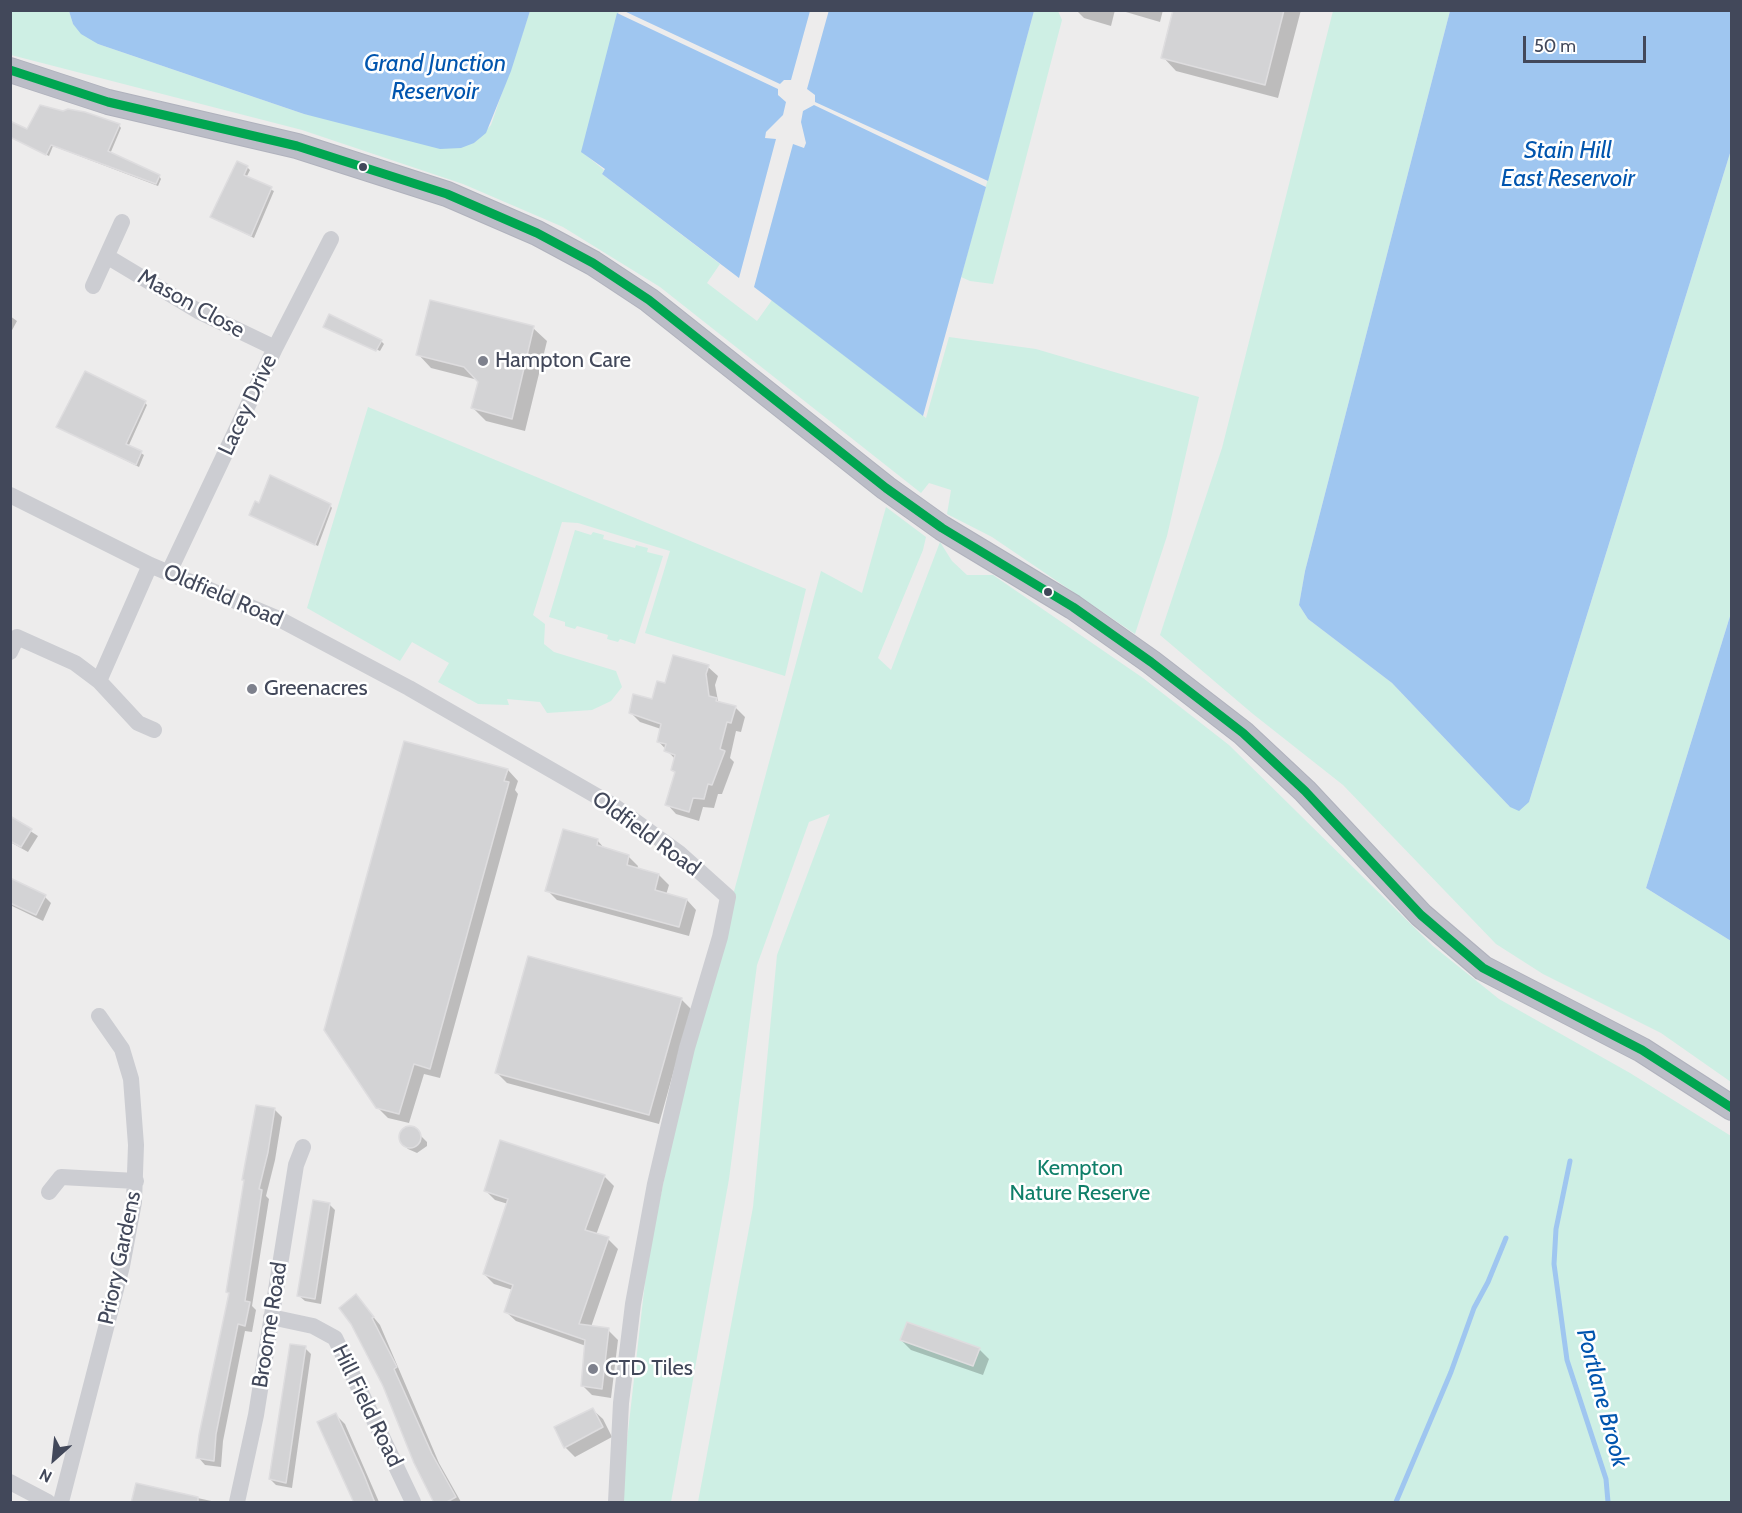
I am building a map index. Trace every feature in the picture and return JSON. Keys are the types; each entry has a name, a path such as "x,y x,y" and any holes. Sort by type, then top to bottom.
{"highway":[{"path":"10,70 108,102 297,146 447,194 537,233 593,263 658,307 886,488 942,528 1073,607 1151,662 1243,733 1305,791 1421,915 1483,968 1642,1050 1731,1108"}],"street":[{"path":"93,286 122,222"},
{"name":"Lacey Drive","path":"169,572 275,348 331,239"},
{"name":"Mason Close","path":"108,257 198,311 275,348"},
{"name":"Oldfield Road","path":"10,495 150,565 323,640 614,807 679,853 728,897 720,937 687,1048 655,1184 633,1304 622,1392 616,1503"},
{"path":"99,681 150,565"},
{"path":"10,652 17,637 75,663 99,681 138,723 154,730"},
{"name":"Priory Gardens","path":"61,1503 130,1234 136,1180 131,1079 122,1049 99,1016"},
{"name":"Broome Road","path":"237,1503 252,1435 296,1166 303,1147"},
{"path":"49,1192 61,1178 136,1180"},
{"name":"Hill Field Road","path":"271,1317 319,1329 337,1341 413,1503"},
{"path":"10,1482 48,1503"}],"green space":[{"path":"10,11 69,11 73,24 98,44 304,114 474,143 491,125 530,11 619,11 582,152 604,170 602,174 720,264 707,283 757,321 772,300 926,418 949,337 1036,349 1199,397 1167,536 1135,634 992,537 947,514 951,490 929,483 921,493 660,287 563,227 463,184 302,130 11,55"},
{"path":"1034,11 1058,11 1062,20 993,284 970,281 961,277"},
{"path":"1333,11 1450,11 1305,571 1299,605 1308,619 1392,683 1510,807 1529,802 1731,150 1731,613 1646,888 1731,941 1731,1082 1661,1033 1543,974 1496,944 1343,785 1253,714 1160,635 1222,448"},
{"path":"368,407 806,589 785,676 645,633 670,551 578,523 562,522 533,615 545,624 544,644 554,652 616,671 622,687 611,701 592,710 547,713 540,702 507,699 509,705 478,704 438,682 449,663 412,642 400,661 307,608"},
{"name":"Kempton Nature Reserve","path":"886,507 926,537 923,550 878,658 891,670 940,542 952,561 967,575 993,575 1143,678 1229,745 1433,946 1499,999 1630,1073 1731,1136 1731,1502 698,1502 753,1207 777,955 830,814 809,822 757,965 729,1179 671,1502 620,1502 648,1256 692,1046 821,571 862,593"},
{"path":"575,530 591,535 593,532 604,535 603,539 635,548 636,545 648,548 647,552 663,556 635,644 620,639 618,642 607,639 608,635 577,626 575,629 565,626 565,622 549,617"}],"water":[{"name":"Grand Junction Reservoir","path":"69,10 530,11 511,71 486,133 474,143 461,148 440,149 304,114 98,44 81,34 73,24"},
{"path":"810,10 791,80 784,80 780,84 624,11"},
{"path":"829,10 1034,11 988,181 815,102 815,95 807,89"},
{"name":"Stain Hill East Reservoir","path":"1450,11 1731,11 1731,150 1529,802 1519,811 1510,807 1392,683 1308,619 1299,605 1305,571"},
{"path":"617,13 778,89 778,95 786,102 783,115 766,132 765,138 776,139 739,278 602,174 605,169 581,152"},
{"path":"814,105 986,187 923,416 754,287 793,144 804,148 806,143 801,122 803,111"},
{"path":"1731,613 1732,941 1646,888"}],"building":[{"path":"1173,10 1284,10 1265,85 1161,58"},
{"path":"40,105 63,111 68,109 85,112 120,124 108,151 160,175 156,184 51,145 46,155 10,137 10,121 27,129"},
{"path":"237,161 248,166 244,175 272,187 251,236 210,217"},
{"name":"Hampton Care","path":"430,300 534,326 512,419 471,408 478,382 464,367 416,355"},
{"path":"329,314 382,340 376,351 323,327"},
{"path":"85,371 146,401 126,444 142,451 136,465 56,427"},
{"path":"270,475 331,504 315,545 249,515 255,501 259,503"},
{"path":"673,655 709,665 706,674 709,696 717,698 716,701 736,706 731,723 727,722 720,749 725,751 712,785 708,784 704,799 693,798 689,812 665,805 675,772 671,770 675,755 664,751 666,744 657,742 661,724 629,713 633,694 652,699 657,681 665,683"},
{"path":"404,741 508,769 504,781 509,782 430,1069 414,1064 399,1114 376,1108 324,1030"},
{"path":"10,816 32,829 21,847 10,841"},
{"path":"563,829 598,839 597,845 629,855 627,865 659,874 655,890 687,899 679,927 545,891"},
{"path":"10,878 46,895 36,915 10,903"},
{"path":"528,956 682,998 649,1115 495,1073"},
{"path":"256,1105 275,1108 259,1189 262,1190 245,1301 250,1302 245,1326 238,1324 216,1434 214,1461 196,1458 229,1293 226,1292 244,1180 242,1180"},
{"path":"410,1126 418,1129 421,1137 418,1145 410,1148 402,1145 399,1137 402,1129"},
{"path":"500,1140 605,1175 585,1230 609,1237 579,1324 609,1328 602,1389 581,1386 585,1340 504,1312 513,1285 483,1274 508,1199 484,1191"},
{"path":"313,1200 330,1203 315,1299 297,1296"},
{"path":"356,1294 374,1317 372,1318 397,1367 394,1369 432,1454 456,1497 445,1503 434,1503 414,1463 383,1386 351,1324 339,1308"},
{"path":"907,1322 980,1348 973,1366 900,1340"},
{"path":"290,1344 306,1346 286,1483 269,1479"},
{"path":"593,1408 603,1427 564,1448 554,1427"},
{"path":"336,1413 375,1503 354,1503 317,1422"},
{"path":"136,1483 198,1497 198,1503 131,1503"}],"waterway":[{"name":"Portlane Brook","path":"1570,1161 1556,1229 1554,1264 1567,1360 1606,1479 1608,1502"},
{"path":"1396,1502 1451,1372 1474,1308 1488,1282 1506,1238"}],"transit line":[{"path":"10,70 108,102 297,146 447,194 537,233 593,263 649,300 886,488 942,528 1073,607 1151,662 1243,733 1305,791 1421,915 1483,968 1642,1050 1732,1108"}],"place":[{"name":"Hampton Care","path":"483,361"},
{"name":"Greenacres","path":"252,689"},
{"name":"CTD Tiles","path":"593,1369"}]}
